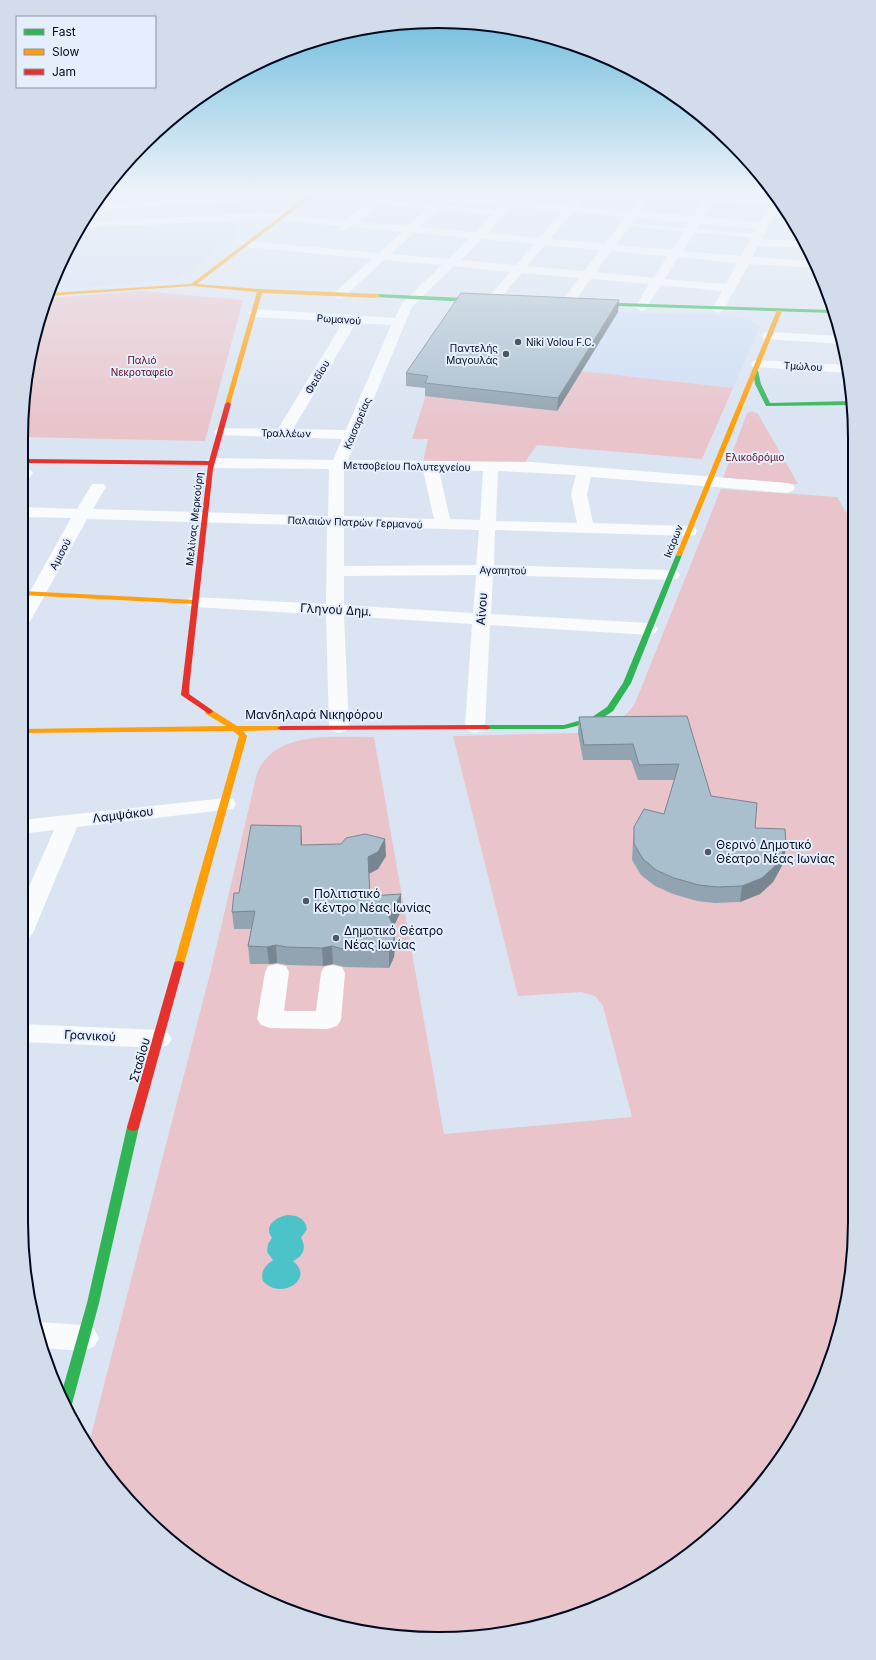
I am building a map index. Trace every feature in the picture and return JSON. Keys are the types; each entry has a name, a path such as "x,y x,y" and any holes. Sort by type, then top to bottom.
{"street":[{"path":"192,285 210,271"},
{"path":"339,295 366,271"},
{"name":"Καισαρείας","path":"339,727 334,610 336,521 335,474 406,306 442,271"},
{"path":"491,301 517,271"},
{"path":"547,271 729,288"},
{"path":"563,303 590,271"},
{"path":"641,306 663,271"},
{"path":"718,309 737,274 721,273"},
{"path":"54,295 192,285 260,292 506,301"},
{"name":"Μελίνας Μερκούρη","path":"234,728 190,700 185,695 212,463 260,292"},
{"path":"563,303 731,310 828,312"},
{"path":"731,310 765,318 772,322 771,332 836,340"},
{"name":"Ικάρων","path":"605,714 620,699 779,311"},
{"name":"Ρωμανού","path":"254,313 400,322"},
{"name":"Φειδίου","path":"283,433 351,320"},
{"path":"756,367 758,384 768,405 846,403"},
{"name":"Τμώλου","path":"756,367 842,369"},
{"name":"Τραλλέων","path":"221,432 352,435"},
{"name":"Μετσοβείου Πολυτεχνείου","path":"28,464 212,463 532,467 787,488"},
{"path":"430,466 443,524"},
{"name":"Αίνου","path":"475,727 491,467"},
{"path":"585,471 579,494 586,528"},
{"name":"Αμισού","path":"28,611 39,594 82,513 98,487"},
{"name":"Παλαιών Πατρών Γερμανού","path":"28,512 689,532"},
{"name":"Αγαπητού","path":"335,571 485,570 671,575"},
{"name":"Γληνού Δημ.","path":"28,593 649,628"},
{"name":"Μανδηλαρά Νικηφόρου","path":"28,732 339,727 564,727 583,724 605,714"},
{"name":"Σταδίου","path":"67,1397 93,1303 133,1127 243,738 241,733 234,728"},
{"name":"Λαμψάκου","path":"28,826 225,804"},
{"path":"28,916 68,822"},
{"path":"277,972 270,1019 328,1020 333,973"},
{"name":"Γρανικού","path":"28,1032 158,1039"},
{"path":"44,1335 83,1338"}],"shaded area":[{"path":"63,271 188,271 177,280 56,290"},
{"path":"618,312 729,316 747,319 760,326 733,388 582,371"}],"green space":[{"name":"Παλιό Νεκροταφείο","path":"142,291 243,300 205,441 28,437 29,411 36,358 42,332 53,298"},
{"path":"618,312 582,371 733,388 702,459 537,445 525,462 423,462 428,439 412,439 428,388"},
{"name":"Ελικοδρόμιο","path":"752,411 758,414 798,484 723,478 747,413"},
{"path":"721,489 837,497 848,515 848,1222 847,1249 840,1302 834,1328 817,1379 806,1403 779,1450 763,1472 728,1512 688,1547 666,1563 619,1590 595,1601 544,1618 518,1624 465,1631 438,1632 411,1631 358,1624 332,1618 281,1601 257,1590 210,1563 168,1530 148,1512 130,1492 113,1472 90,1439 211,970 257,773 266,759 278,749 292,743 325,737 374,737 444,1134 632,1117 603,1006 595,996 581,992 518,996 453,736 578,733 612,724 626,715 636,701"}],"water":[{"path":"287,1215 300,1218 306,1225 307,1229 301,1238 304,1245 302,1254 293,1261 299,1268 300,1275 298,1281 286,1288 278,1289 270,1287 263,1281 262,1274 273,1260 267,1252 268,1244 272,1238 269,1230 270,1226 275,1220"}],"building":[{"name":"Παντελής Μαγουλάς","path":"461,293 619,300 558,398 425,383 428,376 406,373"},
{"path":"687,716 711,796 757,803 755,828 785,829 786,846 775,866 762,878 742,886 717,887 699,885 674,878 656,870 643,859 634,844 634,827 644,809 664,814 679,764 639,765 633,744 584,745 579,717"},
{"name":"Πολιτιστικό Κέντρο Νέας Ιωνίας","path":"251,825 301,826 301,845 341,844 346,838 365,834 385,839 378,852 368,857 370,896 401,894 389,917 395,929 394,939 389,951 343,949 332,946 322,948 286,947 276,945 267,947 248,946 255,911 232,912 234,893 239,893"}],"traffic: fast":[{"path":"377,296 487,301"},
{"path":"590,304 828,312"},
{"path":"755,371 758,384 768,405 846,403"},
{"path":"486,727 564,727 595,719 610,709 627,683 679,555"},
{"path":"67,1397 93,1303 133,1127"}],"traffic: slow":[{"path":"192,285 210,271"},
{"path":"54,295 192,285 260,291 377,296"},
{"path":"228,404 260,291"},
{"path":"679,555 779,311"},
{"path":"28,593 195,602"},
{"path":"179,964 243,736 239,731 209,712"},
{"path":"28,731 281,728"}],"traffic: jam":[{"path":"209,712 185,695 185,689 210,469 228,404"},
{"path":"28,461 212,463"},
{"path":"281,728 486,727"},
{"path":"133,1127 179,964"}],"place":[{"name":"Niki Volou F.C.","path":"518,342"},
{"name":"Παντελής Μαγουλάς","path":"506,354"},
{"name":"Θερινό Δημοτικό Θέατρο Νέας Ιωνίας","path":"708,852"},
{"name":"Πολιτιστικό Κέντρο Νέας Ιωνίας","path":"306,901"},
{"name":"Δημοτικό Θέατρο Νέας Ιωνίας","path":"336,938"}]}
